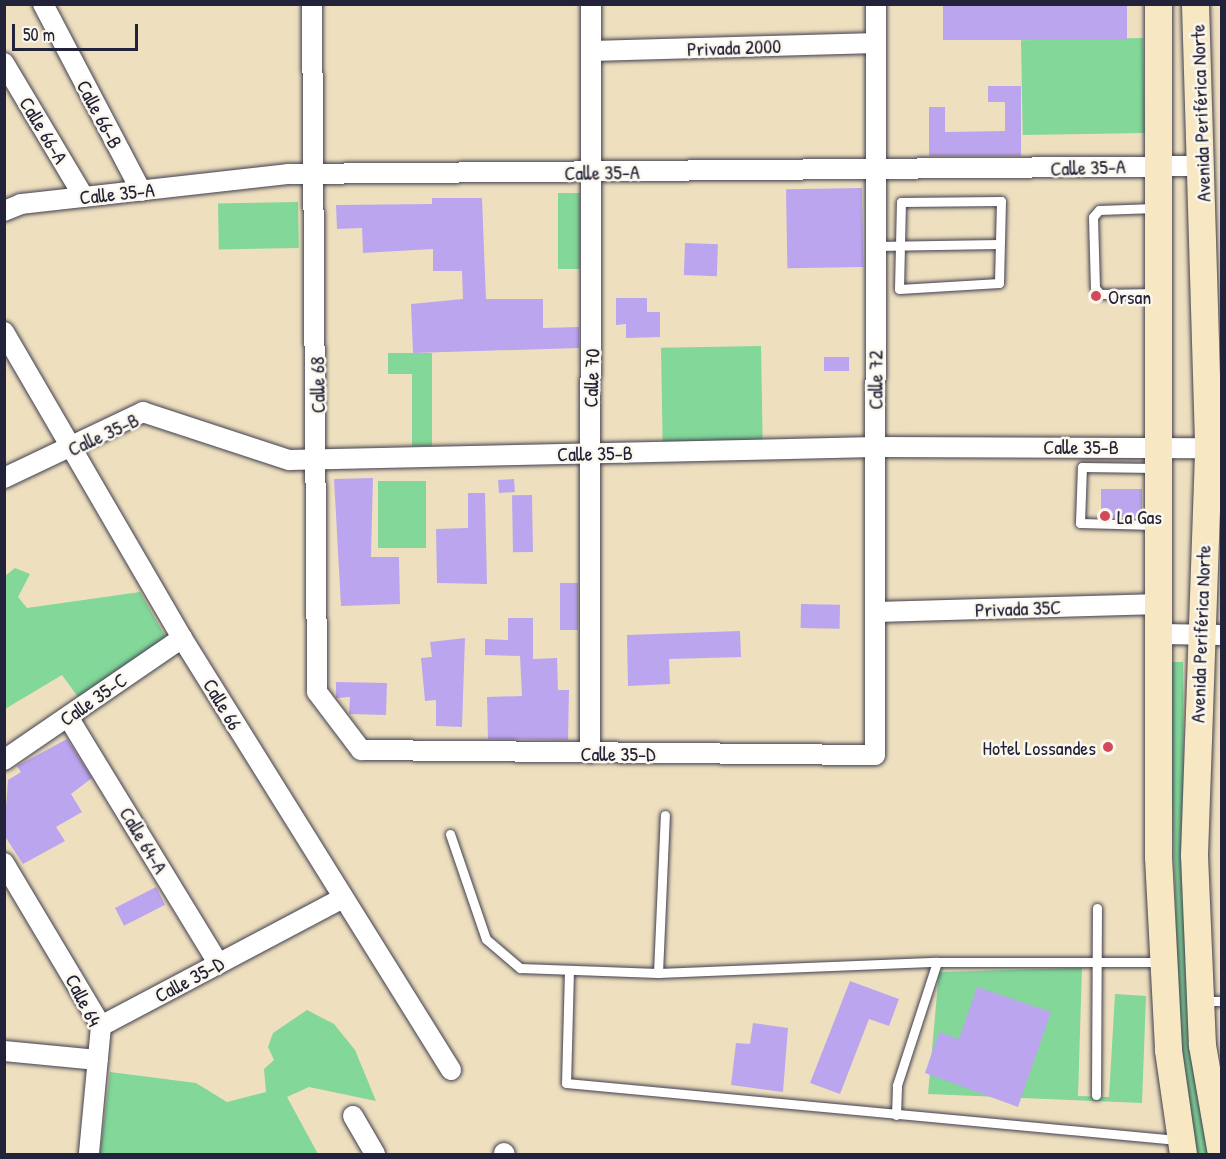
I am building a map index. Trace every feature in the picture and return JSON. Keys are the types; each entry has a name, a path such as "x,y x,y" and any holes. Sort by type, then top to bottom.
{"main road":[{"name":"Avenida Periférica Norte","path":"1158,4 1162,165 1161,962 1181,1147"},
{"name":"Avenida Periférica Norte","path":"1195,4 1202,166 1214,260 1208,448 1210,635 1194,855 1211,1001 1221,1155"}],"street":[{"name":"Calle 66-B","path":"43,4 141,191"},
{"name":"Calle 68","path":"312,4 318,459 317,692 361,750"},
{"name":"Calle 70","path":"590,753 589,453 593,172 591,4"},
{"name":"Calle 72","path":"875,755 876,4"},
{"name":"Privada 2000","path":"592,51 876,43"},
{"name":"Calle 66-A","path":"4,63 84,197"},
{"name":"Calle 35-A","path":"4,211 84,197 314,175 876,167 1202,166"},
{"name":"Calle 66","path":"4,332 182,638 341,899 451,1070"},
{"name":"Calle 35-B","path":"4,478 70,449 142,412 289,460 875,447 1162,457 1208,448"},
{"name":"Privada 35C","path":"876,612 1161,604"},
{"path":"1160,634 1210,635"},
{"name":"Calle 35-C","path":"4,760 182,638"},
{"name":"Calle 64-A","path":"68,717 219,963"},
{"name":"Calle 35-D","path":"361,750 875,755"},
{"name":"Calle 64","path":"4,863 101,1026 89,1155"},
{"name":"Calle 35-D","path":"101,1026 341,899"},
{"path":"4,1051 98,1060"},
{"path":"353,1116 375,1155"}],"lane":[{"path":"1001,201 999,283 899,289 899,246 901,202 1001,201"},
{"path":"1162,207 1100,210 1093,217 1100,294 1162,293"},
{"path":"876,246 999,244"},
{"path":"1160,526 1080,524 1082,467 1162,457"},
{"path":"658,973 665,815"},
{"path":"450,834 486,939 520,968 658,973 937,962 1099,964 1161,962"},
{"path":"1096,1095 1099,964 1097,908"},
{"path":"896,1115 897,1085 937,962"},
{"path":"569,970 566,1083 896,1115 1181,1147"}],"green space":[{"path":"1143,38 1145,133 1023,135 1021,40"},
{"path":"558,193 580,193 580,269 558,269"},
{"path":"298,202 299,248 219,249 218,203"},
{"path":"761,346 763,451 663,453 661,348"},
{"path":"388,353 432,353 432,446 412,446 412,374 388,374"},
{"path":"378,481 426,481 426,548 378,548"},
{"path":"15,568 30,574 18,597 27,608 140,592 168,641 78,697 62,675 5,709 5,576"},
{"path":"1168,662 1183,662 1184,855 1208,1154 1195,1154 1180,1048"},
{"path":"1082,968 1078,1096 1109,1097 1115,994 1146,996 1142,1103 928,1094 939,972"},
{"path":"307,1010 334,1024 355,1050 376,1101 309,1087 287,1097 318,1154 100,1154 110,1072 196,1083 227,1102 266,1092 264,1069 274,1060 268,1047 273,1033"}],"building":[{"path":"943,4 1127,4 1127,40 943,40"},
{"path":"988,86 1021,86 1021,156 929,156 929,107 945,107 945,132 1005,131 1005,102 988,102"},
{"path":"862,188 863,267 787,268 786,189"},
{"path":"432,198 482,198 486,299 543,299 543,328 579,327 579,348 413,353 411,304 463,299 462,271 433,271 433,249 363,253 362,228 337,229 336,205 432,204"},
{"path":"685,243 718,244 717,276 684,275"},
{"path":"616,298 647,298 647,312 660,312 660,337 626,338 626,324 616,325"},
{"path":"824,357 849,357 849,371 824,371"},
{"path":"373,478 371,557 399,557 400,604 341,606 334,479"},
{"path":"514,479 515,492 499,493 498,480"},
{"path":"1101,489 1142,489 1142,517 1101,517"},
{"path":"468,493 485,493 487,584 437,583 436,529 468,528"},
{"path":"512,495 532,495 533,552 513,552"},
{"path":"560,583 578,583 578,630 560,630"},
{"path":"801,604 840,605 840,629 801,628"},
{"path":"508,618 533,618 533,659 557,658 558,690 569,690 568,740 488,739 487,697 522,696 520,656 485,655 485,639 508,640"},
{"path":"740,631 741,657 669,659 670,684 628,686 627,635"},
{"path":"465,638 462,727 436,726 436,700 425,701 421,658 432,657 430,642"},
{"path":"336,682 387,683 386,715 349,714 350,697 336,698"},
{"path":"67,739 92,778 71,794 82,812 56,827 65,841 23,864 4,835 8,780 21,772 17,766"},
{"path":"156,887 165,905 124,926 115,908"},
{"path":"850,981 899,999 889,1026 869,1019 840,1094 810,1083"},
{"path":"977,987 1051,1012 1018,1107 925,1073 939,1032 959,1039"},
{"path":"753,1023 788,1028 783,1092 731,1085 736,1043 750,1044"}],"place":[{"name":"Orsan","path":"1096,296"},
{"name":"La Gas","path":"1105,516"},
{"name":"Hotel Lossandes","path":"1108,747"}]}
